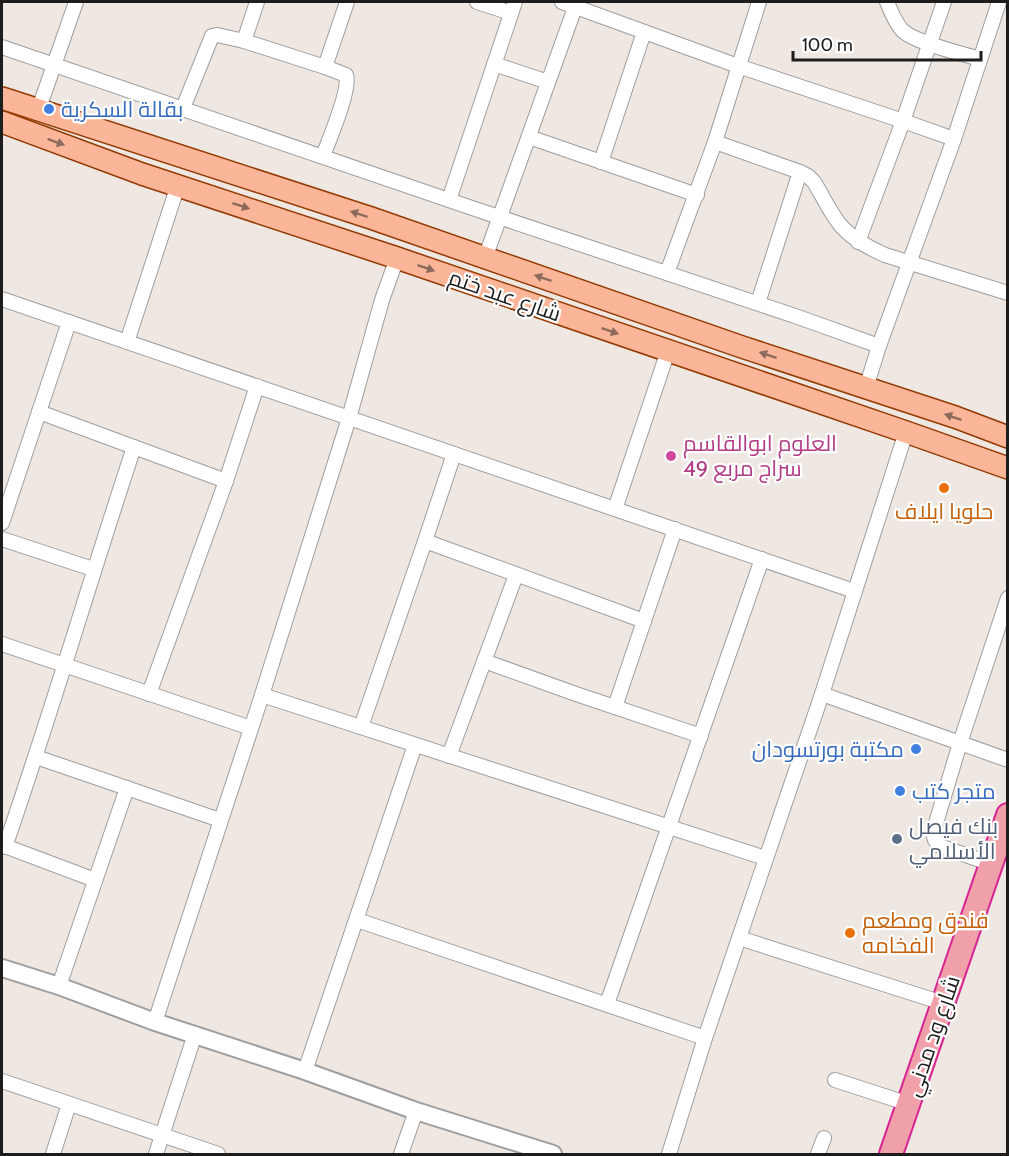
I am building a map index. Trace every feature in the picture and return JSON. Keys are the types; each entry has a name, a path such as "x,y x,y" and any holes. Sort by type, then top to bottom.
{"highway":[{"name":"شارع ود مدني","path":"908,1155 999,863 1008,815"},
{"name":"شارع ود مدني","path":"891,1155 944,1003 999,863"}],"main road":[{"name":"شارع عبد ختم","path":"2,98 360,214 1008,437"},
{"name":"شارع عبد ختم","path":"2,122 142,174 397,258 1008,468"},
{"path":"142,174 151,147"}],"street":[{"path":"38,111 76,2"},
{"path":"244,41 257,2"},
{"path":"325,67 347,2"},
{"path":"449,200 513,7 477,2"},
{"path":"667,273 715,142 759,2"},
{"path":"887,2 892,16 904,32 929,44 980,59"},
{"path":"858,242 944,2"},
{"path":"485,258 548,82 571,3 738,66 954,140"},
{"path":"866,388 954,140 980,59 1002,3"},
{"path":"601,162 644,32"},
{"path":"183,108 212,36 217,34 325,67 346,75 347,79 344,95 323,156"},
{"path":"2,46 879,346"},
{"path":"494,64 548,82"},
{"path":"529,137 696,195"},
{"path":"715,142 808,176 841,226 858,242 885,255 1008,295"},
{"path":"758,303 800,172"},
{"path":"127,342 178,185"},
{"path":"155,1022 262,695 349,418 382,300 397,258"},
{"path":"2,299 854,591"},
{"path":"2,523 69,322"},
{"path":"615,509 668,351"},
{"path":"149,694 226,481 257,386"},
{"path":"39,412 226,481"},
{"path":"669,1155 705,1038 822,694 906,432"},
{"path":"95,880 3,846 36,757 93,569 134,447"},
{"path":"361,727 454,454"},
{"path":"615,707 675,529"},
{"path":"2,539 93,569"},
{"path":"425,541 644,621"},
{"path":"607,1004 762,559"},
{"path":"449,756 516,575"},
{"path":"999,863 940,846 934,840 933,833 1008,598"},
{"path":"2,644 251,728"},
{"path":"484,661 701,736"},
{"path":"822,694 1008,760"},
{"path":"262,695 765,858"},
{"path":"305,1071 415,745"},
{"path":"36,757 220,820"},
{"path":"58,986 127,788"},
{"path":"357,920 705,1038"},
{"path":"739,938 944,1003"},
{"path":"2,968 155,1022 305,1071 514,1149 553,1155"},
{"path":"156,1155 195,1034"},
{"path":"835,1080 909,1104"},
{"path":"2,1081 218,1155"},
{"path":"53,1155 69,1104"},
{"path":"401,1155 416,1111"},
{"path":"818,1155 824,1138"}],"place":[{"name":"بقالة السكرية","path":"49,109"},
{"name":"العلوم ابوالقاسم سراج مربع 49","path":"671,456"},
{"name":"حلويا ايلاف","path":"944,488"},
{"name":"مكتبة بورتسودان","path":"916,749"},
{"name":"متجر كتب","path":"900,791"},
{"name":"بنك فيصل الأسلامي","path":"897,839"},
{"name":"فندق ومطعم الفخامه","path":"850,933"}]}
